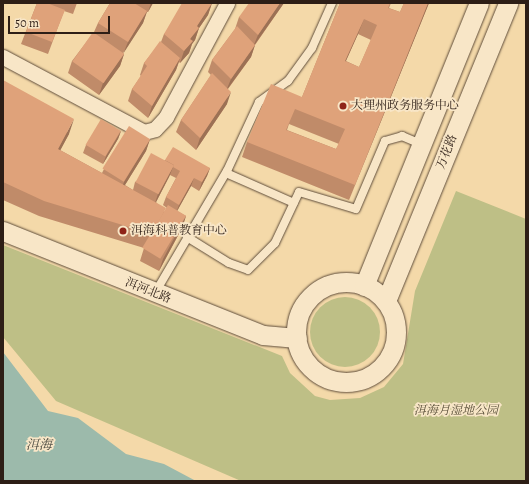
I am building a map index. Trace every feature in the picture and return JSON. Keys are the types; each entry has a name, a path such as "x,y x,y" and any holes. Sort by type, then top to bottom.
{"street":[{"path":"3,57 144,132 154,129 166,117 227,3"},
{"path":"364,286 479,3"},
{"name":"万花路","path":"386,302 508,3"},
{"name":"洱河北路","path":"3,230 154,294 263,335 296,338"},
{"path":"348,282 364,286 386,302 396,326 394,345 387,361 367,378 340,382 321,375 306,362 296,338 304,305 316,293 348,282"}],"lane":[{"path":"154,294 226,173 259,102 288,81 312,48 332,3"},
{"path":"187,237 229,263 248,270 275,243 299,192 356,209 385,141 402,136 421,144"},
{"path":"226,173 294,203"}],"green space":[{"name":"洱海月湿地公园","path":"456,191 526,219 526,481 241,481 56,401 3,337 3,245 282,356 290,373 315,396 330,400 360,398 384,387 403,364 415,291"},
{"path":"345,297 358,300 370,307 377,319 380,332 377,345 370,357 358,364 345,367 332,364 320,357 313,345 310,332 313,319 320,307 332,300"}],"water":[{"name":"洱海","path":"3,352 48,411 78,418 126,454 164,464 196,481 3,481"}],"building":[{"path":"37,3 47,3 65,10 52,42 26,32"},
{"path":"110,3 134,3 147,11 128,42 98,23"},
{"path":"182,3 212,3 197,26 199,28 190,39 193,41 184,51 164,34"},
{"path":"249,3 280,3 258,35 239,17"},
{"name":"大理州政务服务中心","path":"340,3 390,3 388,8 400,12 404,3 428,3 355,185 247,142 271,84 302,97","holes":["364,19 377,25 359,67 345,61","295,109 345,129 336,149 286,130"]},
{"path":"237,26 255,45 231,79 212,60"},
{"path":"93,32 124,54 103,83 72,61"},
{"path":"160,41 180,58 152,106 132,89 147,66 144,63"},
{"path":"212,73 231,92 200,138 181,120"},
{"path":"3,80 74,119 58,149 166,208 152,234 44,201 3,182"},
{"path":"101,119 121,131 105,157 86,145"},
{"path":"129,126 150,139 124,182 103,168"},
{"path":"173,147 210,168 202,182 194,178 179,205 166,197 180,171 173,167 174,165 165,160"},
{"path":"151,153 174,165 158,194 136,182"},
{"path":"168,205 186,216 160,259 142,248"}],"place":[{"name":"大理州政务服务中心","path":"343,106"},
{"name":"洱海科普教育中心","path":"123,231"}]}
